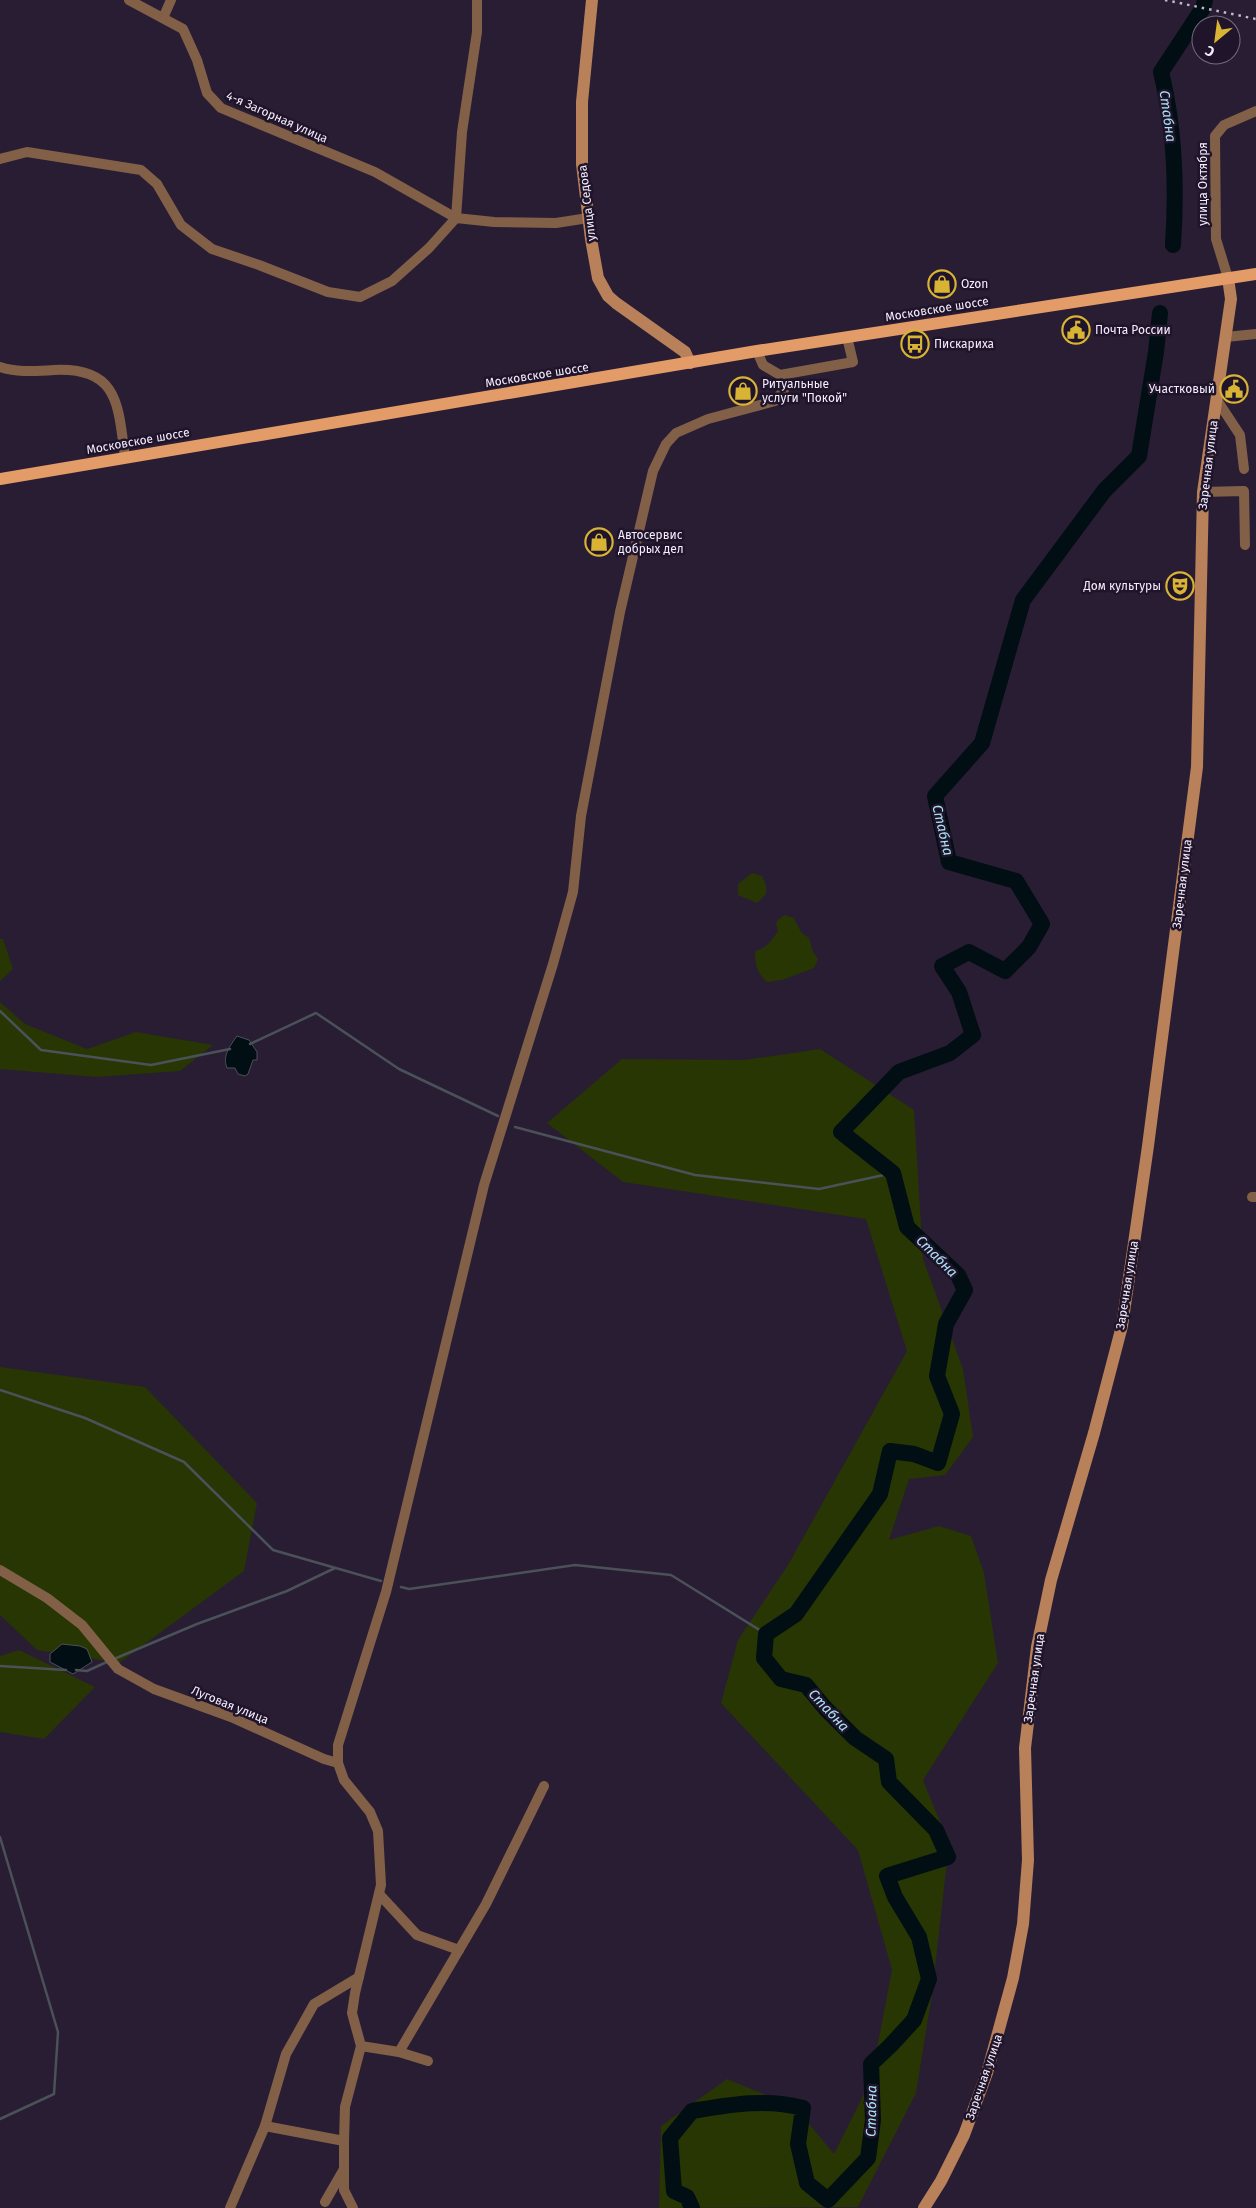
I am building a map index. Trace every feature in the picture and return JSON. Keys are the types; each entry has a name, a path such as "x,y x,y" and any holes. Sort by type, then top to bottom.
{"main road":[{"path":"1228,278 1256,274"},
{"name":"Московское шоссе","path":"0,479 757,351 1228,278"}],"street":[{"name":"4-я Загорная улица","path":"129,0 183,29 197,60 206,93 220,108 375,172 456,218 494,222 556,223 588,218"},
{"path":"163,18 171,0"},
{"path":"0,159 27,152 141,170 157,184 181,225 212,250 342,295 360,298 392,281 429,248 456,218 462,132 477,32 477,0"},
{"name":"улица Седова","path":"592,0 582,126 582,164 588,218 598,278 608,296 685,352 690,363"},
{"name":"улица Октября","path":"1228,278 1216,239 1215,136 1224,125 1256,111"},
{"name":"Заречная улица","path":"924,2208 964,2135 999,2035 1013,1978 1023,1924 1028,1860 1025,1748 1037,1647 1051,1580 1094,1433 1122,1326 1148,1146 1197,767 1203,492 1231,299 1228,278"},
{"path":"1226,337 1256,334"},
{"path":"757,351 763,365 780,375 853,362 847,337"},
{"path":"0,368 15,372 72,369 100,378 115,397 124,457"},
{"path":"353,2208 344,2190 345,2107 361,2046 352,2013 381,1885 378,1831 370,1812 344,1780 338,1763 338,1744 386,1592 484,1185 553,964 573,892 581,816 596,733 620,612 654,472 666,444 676,433 708,419 775,401 784,390 780,375"},
{"path":"1217,400 1240,435 1244,469"},
{"path":"1203,492 1244,491 1245,545"},
{"name":"Луговая улица","path":"0,1570 47,1598 82,1625 118,1669 154,1689 231,1717 324,1759 338,1763"},
{"path":"399,2052 486,1904 544,1786"},
{"path":"379,1894 417,1935 460,1950"},
{"path":"230,2208 265,2126 286,2054 314,2004 359,1977"},
{"path":"361,2046 399,2052 428,2061"},
{"path":"265,2126 344,2142"},
{"path":"325,2202 344,2168"}],"green space":[{"path":"752,873 762,876 766,885 766,894 757,903 738,895 738,884"},
{"path":"784,915 794,918 801,932 809,938 813,952 818,959 814,968 782,980 767,982 757,968 755,951 766,946 771,941 778,931 776,922"},
{"path":"0,939 3,939 13,969 0,981"},
{"path":"0,1002 25,1024 87,1049 136,1032 213,1045 180,1071 96,1077 0,1069"},
{"path":"820,1049 914,1110 923,1259 963,1369 973,1437 945,1475 909,1479 889,1540 939,1526 971,1536 984,1573 998,1663 923,1780 949,1844 932,1994 916,2093 858,2207 659,2208 661,2126 727,2079 795,2107 834,2154 871,2080 892,1970 858,1850 721,1703 738,1640 788,1565 907,1351 866,1219 623,1182 547,1123 622,1059 744,1060"},
{"path":"0,1367 145,1387 257,1503 244,1571 119,1663 37,1650 0,1615"},
{"path":"19,1650 95,1687 44,1739 0,1732 0,1656"}],"shaded area":[{"path":"237,1036 249,1040 257,1052 257,1060 253,1060 248,1074 245,1076 238,1074 235,1068 227,1068 225,1059"},
{"path":"62,1644 80,1646 87,1649 92,1662 73,1674 50,1662 50,1654"}],"waterway":[{"name":"Стабна","path":"1173,245 1174,158 1166,93 1161,72 1203,8 1205,0"},
{"name":"Стабна","path":"692,2208 687,2197 674,2191 670,2138 692,2111 761,2103 775,2103 803,2108 798,2144 807,2183 828,2200 868,2158 873,2120 871,2064 914,2020 929,1979 919,1937 895,1897 887,1876 948,1857 936,1830 889,1782 886,1759 855,1738 825,1708 806,1685 781,1679 764,1658 766,1634 796,1614 880,1494 890,1451 914,1454 938,1463 952,1414 937,1376 946,1324 965,1290 958,1275 907,1227 893,1173 841,1132 899,1072 950,1053 973,1035 959,992 942,966 969,952 1005,971 1029,947 1042,924 1016,881 949,862 935,796 982,743 1023,600 1104,491 1139,456 1156,352 1160,313"},
{"path":"0,1011 41,1050 151,1065 230,1049"},
{"path":"250,1044 316,1013 399,1069 498,1116"},
{"path":"515,1127 695,1175 819,1189 893,1173"},
{"path":"0,1390 85,1418 184,1462 273,1550 381,1581"},
{"path":"401,1587 409,1589 575,1565 671,1575 766,1634"},
{"path":"114,1659 197,1624 287,1591 335,1568"},
{"path":"76,1670 87,1671 109,1661"},
{"path":"0,1666 66,1670"},
{"path":"0,1837 58,2032 54,2094 0,2119"}],"railway":[{"path":"1165,0 1256,19"}],"place":[{"name":"Ozon","path":"942,284"},
{"name":"Почта России","path":"1076,330"},
{"name":"Пискариха","path":"915,344"},
{"name":"Участковый","path":"1234,389"},
{"name":"Ритуальные услуги \"Покой\"","path":"743,391"},
{"name":"Автосервис добрых дел","path":"599,542"},
{"name":"Дом культуры","path":"1180,586"}]}
